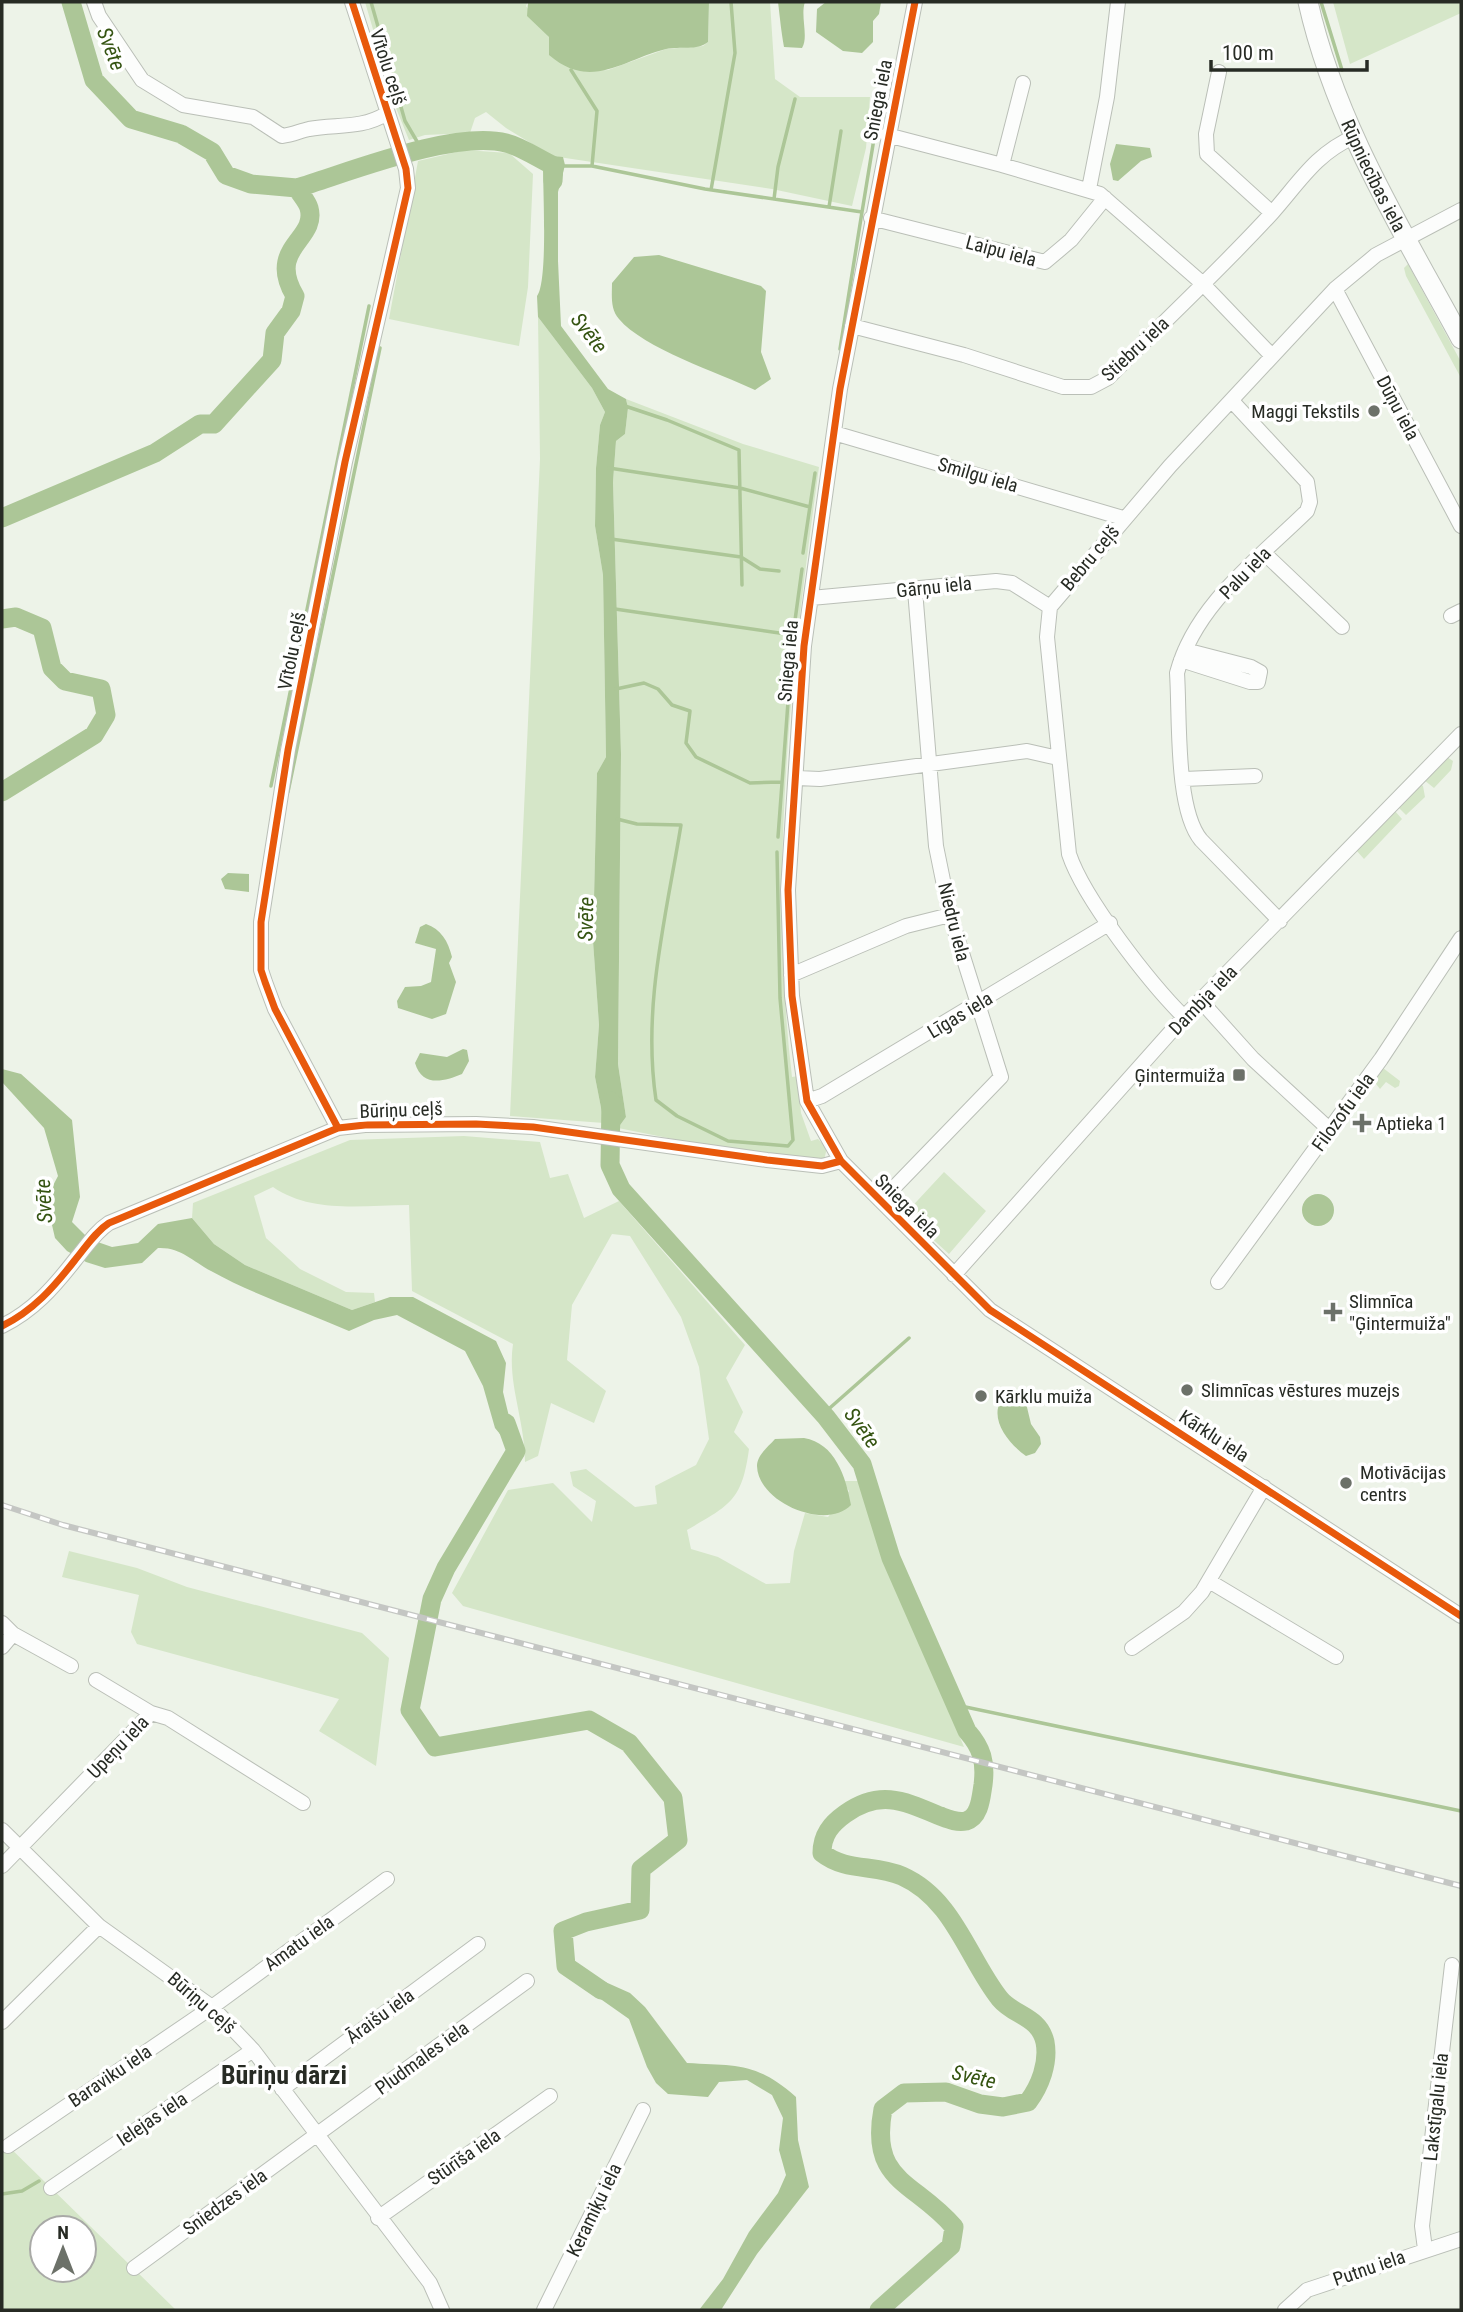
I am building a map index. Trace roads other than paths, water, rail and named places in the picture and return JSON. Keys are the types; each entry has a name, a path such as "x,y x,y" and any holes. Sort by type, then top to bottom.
{"main road":[{"name":"Rūpniecības iela","path":"1308,2 1328,73 1354,137 1461,339"}],"street":[{"path":"94,2 99,16 142,80 183,105 253,117 282,136 309,129 373,122 386,114"},
{"name":"Vītolu ceļš","path":"338,1128 275,1009 261,970 261,922 288,750 345,462 408,188 405,169 352,2"},
{"name":"Sniega iela","path":"915,2 887,135 834,433 800,692 797,778 788,890 791,975 807,1101 841,1161 954,1275"},
{"path":"1089,189 1107,97 1118,2"},
{"path":"1219,72 1206,134 1207,154 1272,213"},
{"path":"1002,164 1023,83"},
{"path":"887,135 1089,189 1105,198 1202,283 1272,356"},
{"name":"Stiebru iela","path":"852,326 964,355 1063,387 1091,387 1108,378 1272,213 1316,160 1354,137"},
{"name":"Laipu iela","path":"872,218 1045,262 1071,240 1105,198"},
{"name":"Bebru ceļš","path":"1184,1017 1164,997 1110,923 1079,877 1069,854 1047,637 1050,607 1123,518 1335,289 1362,264 1461,211"},
{"name":"Dūņu iela","path":"1335,289 1461,526"},
{"name":"Palu iela","path":"1232,401 1307,482 1310,491 1307,511 1200,620 1183,655 1177,673 1185,806 1191,828 1280,921"},
{"name":"Smilgu iela","path":"834,433 1123,518"},
{"path":"1264,553 1342,627"},
{"name":"Gārņu iela","path":"811,598 996,581 1012,583 1050,607"},
{"name":"Niedru iela","path":"881,1201 1000,1077 950,915 936,846 915,590"},
{"name":"Dambja iela","path":"954,1275 1184,1017 1461,734"},
{"path":"797,778 820,779 1027,751 1058,758"},
{"path":"1184,779 1255,776"},
{"path":"791,975 906,926 950,915"},
{"name":"Līgas iela","path":"807,1101 822,1096 1110,923"},
{"name":"Filozofu iela","path":"1218,1282 1381,1059 1461,939"},
{"path":"1200,1001 1253,1059 1330,1130"},
{"name":"Būriņu ceļš","path":"2,1326 25,1314 46,1296 97,1232 109,1223 338,1128 476,1124 822,1166 841,1161"},
{"name":"Kārklu iela","path":"954,1275 990,1310 1461,1616"},
{"path":"1132,1648 1184,1612 1209,1581 1264,1487"},
{"path":"1209,1581 1336,1657"},
{"path":"2,1623 13,1634 71,1666"},
{"path":"2,1647 13,1634"},
{"path":"96,1680 151,1713"},
{"name":"Upeņu iela","path":"2,1867 151,1713 168,1718 303,1803"},
{"name":"Būriņu ceļš","path":"2,1830 99,1926 212,2007 253,2050 430,2283 442,2310"},
{"name":"Amatu iela","path":"212,2007 387,1879"},
{"path":"2,2022 99,1926"},
{"name":"Āraišu iela","path":"282,2089 478,1944"},
{"name":"Lakstīgalu iela","path":"1425,2249 1422,2227 1452,1965"},
{"name":"Pludmales iela","path":"316,2135 527,1981"},
{"name":"Baraviku iela","path":"8,2146 212,2007"},
{"name":"Ielejas iela","path":"51,2188 253,2050"},
{"name":"Stūrīša iela","path":"378,2218 550,2096"},
{"name":"Keramiķu iela","path":"544,2310 643,2110"},
{"name":"Sniedzes iela","path":"134,2268 316,2135"},
{"name":"Putnu iela","path":"1285,2310 1307,2290 1461,2239"}],"waterway":[{"name":"Svēte","path":"2,518 155,453 200,424 214,424 272,360 275,333 291,311 295,296 286,266 289,255 310,219 308,205 297,188 251,184 226,175 212,152 181,134 131,119 94,80 71,2"},
{"path":"371,2 405,121 422,150"},
{"path":"711,190 735,53 731,2"},
{"path":"1321,2 1342,70"},
{"path":"571,70 597,111 592,166"},
{"path":"774,199 778,167 795,99"},
{"path":"862,212 880,102"},
{"path":"829,207 841,131"},
{"path":"297,188 431,147 484,141 512,145 554,166 553,181"},
{"path":"562,166 592,166 705,189 862,212 840,349"},
{"path":"271,786 369,306"},
{"path":"288,792 380,348"},
{"path":"625,406 739,450 742,585"},
{"path":"609,468 740,488 810,507"},
{"path":"803,553 815,473"},
{"path":"611,539 741,557 760,569 779,571"},
{"path":"778,837 793,635 802,569"},
{"path":"615,609 793,635"},
{"name":"Svēte","path":"2,619 16,617 42,628 52,668 65,681 101,689 106,715 94,735 2,792"},
{"path":"616,689 644,683 658,689 672,705 690,711 686,743 696,757 750,783 781,782"},
{"path":"617,819 637,824 681,825 654,996 652,1065 656,1100 677,1116 728,1141 788,1146 793,1140 780,998 777,852"},
{"name":"Svēte","path":"611,1101 610,1165 621,1189 826,1417 862,1464 891,1558 983,1762 984,1777 980,1801 971,1819 953,1820 892,1800 870,1802 858,1806 836,1822 828,1830 822,1847 822,1853 831,1859 892,1872 920,1886 935,1899 1000,1999 1032,2021 1042,2033 1046,2050 1042,2074 1028,2102 1003,2107 980,2104 946,2092 904,2093 883,2109 880,2133 889,2167 954,2227 951,2246 879,2310"},
{"path":"823,1414 909,1338"},
{"name":"Svēte","path":"506,1423 516,1451 446,1568 432,1599 410,1710 435,1747 589,1720 629,1743 673,1798 678,1840 641,1869 640,1910 586,1922 563,1931 566,1966 601,1990"},
{"path":"956,1705 1461,1811"},
{"path":"2,2194 22,2191 39,2181"}],"railway":[{"path":"2,1505 63,1525 1461,1886"}],"place":[{"name":"Maggi Tekstils","path":"1374,411"},
{"name":"Ģintermuiža","path":"1239,1075"},
{"name":"Aptieka 1","path":"1362,1123"},
{"name":"Slimnīca \"Ģintermuiža\"","path":"1333,1312"},
{"name":"Slimnīcas vēstures muzejs","path":"1187,1390"},
{"name":"Kārklu muiža","path":"981,1396"},
{"name":"Motivācijas centrs","path":"1346,1483"}],"district":[{"name":"Būriņu dārzi","path":"284,2075"}]}
